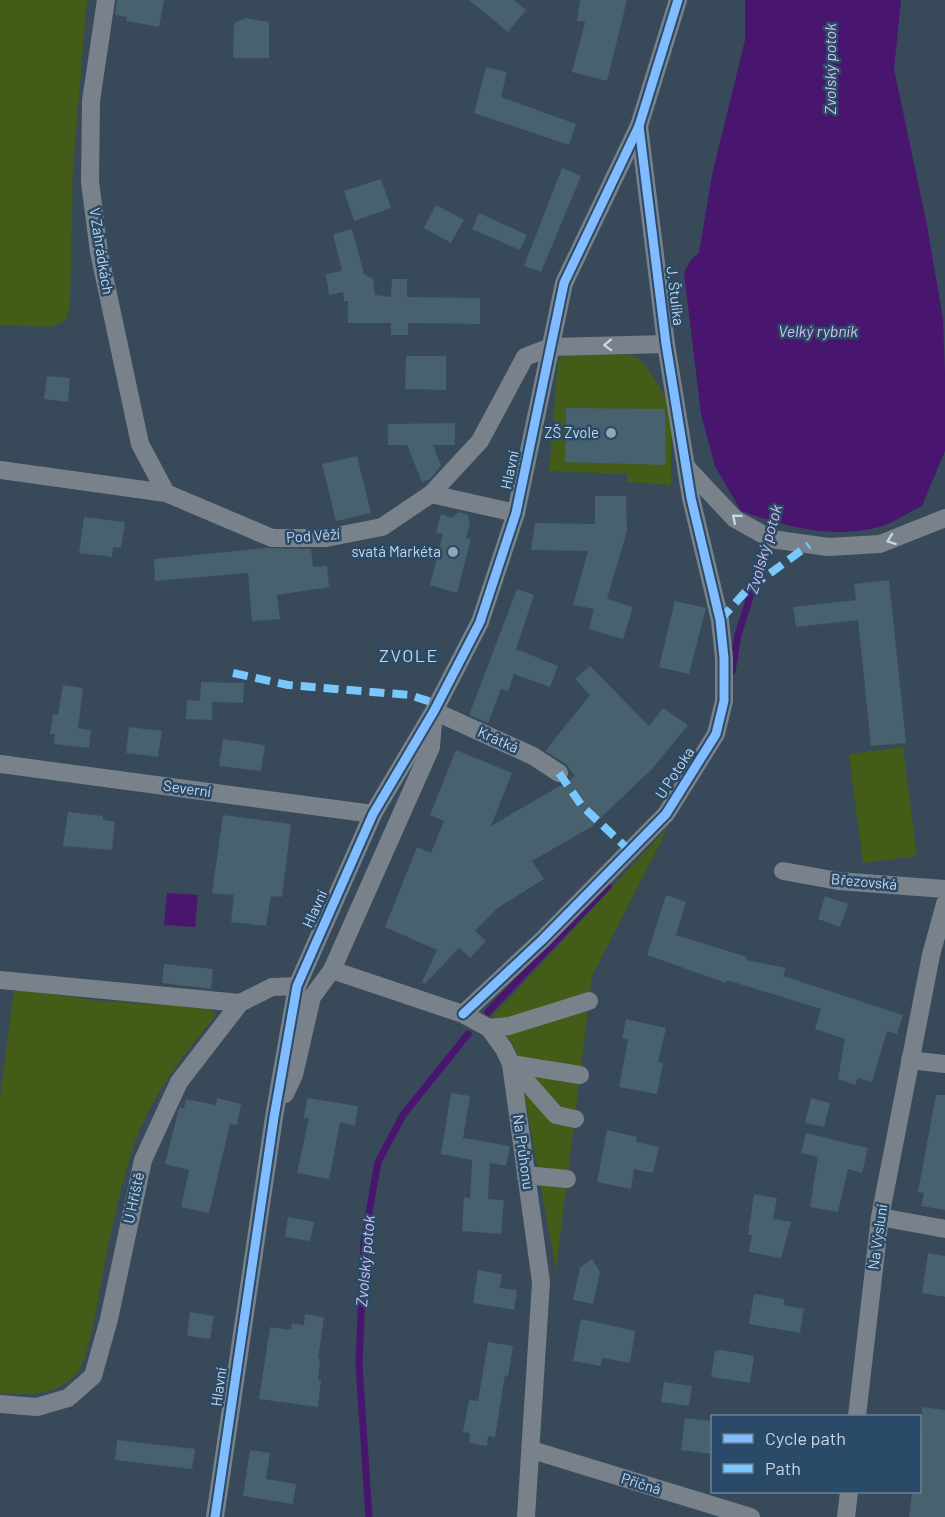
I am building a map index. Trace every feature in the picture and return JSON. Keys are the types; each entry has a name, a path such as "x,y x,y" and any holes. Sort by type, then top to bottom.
{"street":[{"name":"V Zahrádkách","path":"106,0 91,101 90,182 99,252 137,433 140,444 166,493"},
{"name":"J. Štulíka","path":"666,344 551,347 564,283 639,126 678,0"},
{"name":"J. Štulíka","path":"639,126 666,344 688,469"},
{"name":"Pod Věží","path":"0,470 166,493 272,538 326,537 382,527 431,494 480,441 525,357 551,347"},
{"name":"Hlavní","path":"215,1517 274,1117 297,986 373,814 434,711 480,622 516,513 551,347"},
{"path":"688,469 735,519 771,539 828,547 880,544 945,518"},
{"name":"U Potoka","path":"463,1014 542,940 666,814 716,734 724,701 724,658 720,620 691,498 688,469"},
{"path":"431,494 516,513"},
{"name":"Hlavní","path":"274,1117 294,1075 312,997 332,970 431,747 434,711"},
{"name":"Krátká","path":"434,711 533,756 559,773"},
{"name":"Severní","path":"0,764 373,814"},
{"name":"Březovská","path":"783,871 838,881 945,890"},
{"name":"Na Výsluní","path":"857,1415 880,1217 931,954 945,904"},
{"name":"Na Průhonu","path":"332,970 463,1014 489,1028 504,1049 511,1064 541,1282 532,1450 525,1517"},
{"path":"0,980 240,1003"},
{"name":"U Hřiště","path":"0,1404 37,1407 68,1398 93,1376 109,1318 143,1160 179,1082 240,1003 272,987 297,986"},
{"path":"489,1028 509,1026 589,1001"},
{"path":"910,1059 945,1064"},
{"path":"511,1064 580,1075"},
{"path":"511,1064 556,1115 574,1119"},
{"path":"526,1174 567,1179"},
{"path":"880,1217 945,1229"},
{"name":"Příčná","path":"532,1450 751,1517"},
{"path":"846,1517 849,1493"}],"green space":[{"path":"0,0 87,0 73,168 70,306 66,321 50,327 0,325"},
{"name":"ZŠ Zvole","path":"567,352 632,355 645,364 671,405 671,485 627,482 627,474 549,471 558,361"},
{"path":"903,747 917,856 863,863 849,754"},
{"path":"669,826 592,976 556,1271 518,1059 513,1045 491,1018"},
{"path":"14,989 103,1001 209,1008 216,1015 166,1081 138,1135 117,1205 95,1318 82,1365 68,1382 50,1391 31,1394 0,1393 0,1096"}],"water":[{"name":"Velký rybník","path":"745,0 901,0 894,69 927,225 943,319 945,451 922,506 893,522 875,528 841,532 807,529 773,522 741,511 715,466 701,414 684,273 690,261 699,253 712,175 745,40"},
{"path":"167,893 198,895 195,927 164,925"}],"building":[{"path":"117,0 164,0 159,27 126,21 127,17 115,15"},
{"path":"469,0 514,0 526,10 508,32"},
{"path":"580,0 627,0 607,81 572,72 585,22 577,21"},
{"path":"246,18 269,22 269,58 233,58 234,23"},
{"path":"486,67 507,72 501,97 576,124 569,145 474,113"},
{"path":"562,168 581,176 541,272 524,266"},
{"path":"381,179 391,208 354,221 344,191"},
{"path":"436,205 464,220 451,243 424,228"},
{"path":"479,213 527,235 520,250 472,229"},
{"path":"352,229 364,274 373,279 375,295 391,297 392,279 407,279 407,297 480,298 480,324 408,323 408,335 391,335 391,323 348,323 348,301 344,301 343,292 329,295 326,274 342,271 333,234"},
{"path":"406,356 446,356 446,390 405,389"},
{"path":"47,376 70,378 68,402 44,399"},
{"path":"566,408 665,409 666,465 565,462"},
{"path":"455,423 455,445 433,445 441,466 430,479 422,482 407,445 388,445 388,424"},
{"path":"357,456 371,513 336,521 322,464"},
{"path":"595,496 626,496 627,531 607,599 633,607 623,639 589,629 594,609 573,605 588,551 531,550 535,523 595,524"},
{"name":"svatá Markéta","path":"458,512 468,515 470,523 466,538 471,539 457,593 430,585 443,534 436,533 441,514 452,518"},
{"path":"84,517 125,522 121,548 113,547 112,557 79,553"},
{"path":"265,548 311,549 313,567 327,566 329,587 277,595 280,619 252,621 248,573 155,581 154,559"},
{"path":"889,580 906,743 871,746 858,620 796,627 793,607 856,600 854,584"},
{"path":"517,589 534,595 516,649 558,666 550,687 514,674 508,691 501,689 488,723 469,715"},
{"path":"675,601 706,608 689,674 659,667"},
{"path":"590,666 649,726 663,708 688,725 652,769 591,827 532,861 544,879 499,907 475,931 486,941 470,958 459,948 425,984 422,982 437,950 385,927 417,847 431,853 444,821 430,815 456,750 512,773 491,826 565,783 575,776 566,764 545,751 590,695 575,679"},
{"path":"201,682 244,683 243,703 212,702 212,720 186,719 187,700 200,701"},
{"path":"63,685 83,688 78,728 91,730 89,748 54,744 55,734 50,734 53,714 58,715"},
{"path":"129,727 162,731 158,757 126,753"},
{"path":"223,739 265,745 261,771 219,766"},
{"path":"68,812 103,816 103,820 115,822 112,850 63,846"},
{"path":"223,815 291,824 282,897 271,896 266,926 231,922 234,895 212,893"},
{"path":"666,895 686,902 676,935 747,957 746,960 786,968 783,976 903,1015 897,1034 887,1031 872,1082 858,1078 855,1085 838,1079 845,1039 815,1029 821,1009 727,980 726,983 647,955"},
{"path":"825,896 848,904 840,927 818,919"},
{"path":"164,964 213,969 211,989 162,983"},
{"path":"626,1019 666,1028 658,1062 663,1063 657,1094 619,1087 628,1040 622,1038"},
{"path":"451,1093 470,1096 463,1138 510,1146 506,1166 490,1163 488,1199 504,1200 501,1234 462,1231 464,1197 470,1198 472,1160 441,1154"},
{"path":"936,1095 945,1095 945,1210 921,1206 924,1193 918,1192"},
{"path":"217,1098 241,1104 237,1125 230,1124 209,1213 181,1207 189,1170 165,1164 179,1108 184,1108 186,1099 216,1105"},
{"path":"307,1098 358,1106 355,1125 340,1123 329,1179 297,1173 309,1118 304,1118"},
{"path":"811,1098 830,1103 824,1127 805,1123"},
{"path":"607,1130 637,1137 636,1142 659,1147 653,1173 634,1169 631,1189 597,1182"},
{"path":"806,1133 868,1148 862,1173 848,1169 838,1212 810,1207 818,1157 801,1153"},
{"path":"754,1194 777,1198 773,1219 791,1222 781,1258 749,1252 752,1235 748,1235"},
{"path":"288,1217 314,1222 310,1241 285,1237"},
{"path":"928,1253 945,1256 945,1297 922,1293"},
{"path":"592,1259 600,1272 593,1304 573,1300 580,1268"},
{"path":"478,1270 502,1274 500,1288 517,1290 514,1310 473,1303"},
{"path":"754,1294 784,1299 784,1305 804,1309 800,1333 749,1324"},
{"path":"190,1312 214,1316 210,1339 187,1336"},
{"path":"305,1314 324,1317 318,1359 320,1359 318,1380 321,1380 318,1407 259,1399 270,1327 291,1330 292,1323 304,1325"},
{"path":"581,1319 635,1331 630,1363 602,1358 601,1366 573,1361"},
{"path":"488,1342 513,1346 508,1376 505,1375 495,1437 488,1436 487,1446 469,1443 470,1433 463,1432 469,1400 478,1401"},
{"path":"722,1350 754,1356 750,1383 711,1377 715,1351"},
{"path":"664,1382 692,1386 689,1406 661,1402"},
{"path":"922,1407 945,1410 945,1517 909,1517 912,1493 921,1493"},
{"path":"685,1418 711,1421 711,1454 681,1450"},
{"path":"117,1440 195,1449 192,1469 115,1460"},
{"path":"250,1450 270,1453 266,1479 296,1484 293,1504 243,1496"}],"waterway":[{"name":"Zvolský potok","path":"732,671 738,635 776,515"},
{"name":"Zvolský potok","path":"488,1012 608,886"},
{"name":"Zvolský potok","path":"369,1517 359,1365 364,1241 378,1162 403,1115 468,1034"}],"marked path":[{"path":"720,620 747,590 809,545"},
{"path":"233,673 288,685 410,695 437,704"},
{"path":"559,773 582,806 631,852"}],"cycle path":[{"path":"215,1517 274,1117 297,986 373,814 434,711 480,622 516,513 564,283 639,126 678,0"},
{"path":"463,1014 542,940 666,814 716,734 724,701 724,658 720,620 691,498 666,344 639,126"}],"place":[{"name":"ZŠ Zvole","path":"611,433"},
{"name":"svatá Markéta","path":"453,552"}],"district":[{"name":"ZVOLE","path":"409,656"}]}
